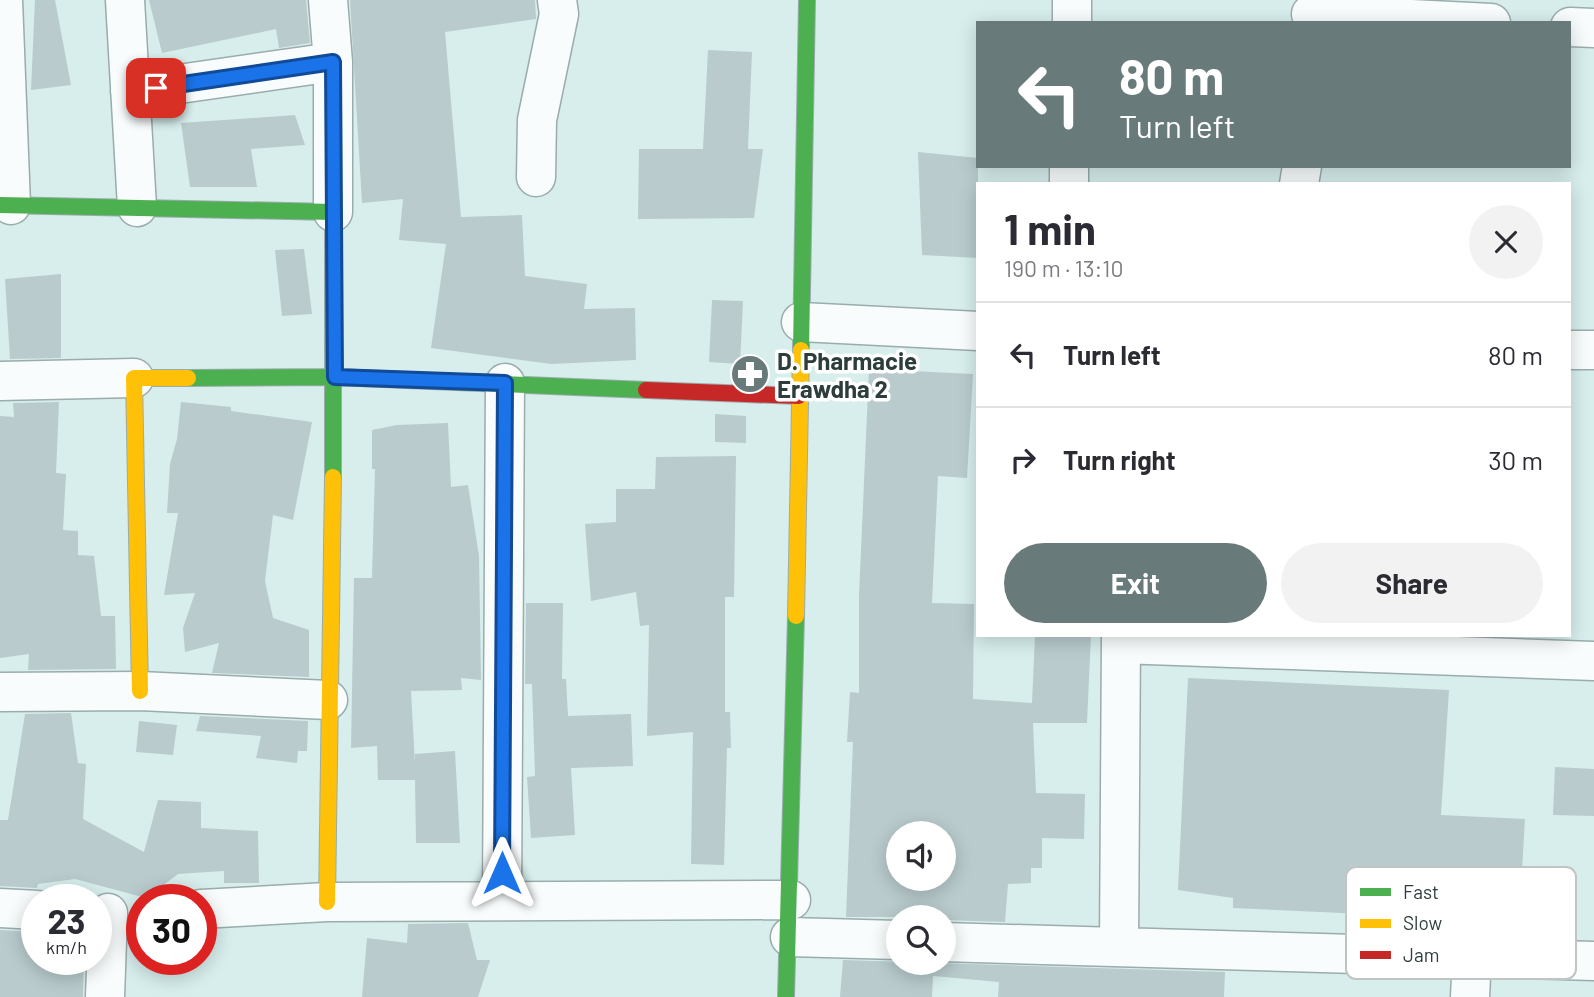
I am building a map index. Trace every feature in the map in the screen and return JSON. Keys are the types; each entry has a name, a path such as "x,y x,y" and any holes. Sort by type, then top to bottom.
{"street":[{"path":"3,0 5,205 334,212"},
{"path":"125,0 137,207"},
{"path":"327,902 335,377 333,62 328,0"},
{"path":"536,177 537,120 559,14 557,0"},
{"path":"786,997 791,900 807,0"},
{"path":"1072,0 1072,21"},
{"path":"1310,12 1410,9 1479,21"},
{"path":"1571,26 1594,28"},
{"path":"130,91 333,62"},
{"path":"802,322 976,331"},
{"path":"1571,350 1594,350"},
{"path":"0,381 335,377 799,396"},
{"path":"134,378 140,691"},
{"path":"502,900 505,383"},
{"path":"1119,947 1121,640 1594,661"},
{"path":"0,692 140,691 328,701"},
{"path":"217,908 327,902 791,900"},
{"path":"0,908 21,909"},
{"path":"105,997 115,913"},
{"path":"790,937 886,940"},
{"path":"956,942 1346,953"},
{"path":"1576,960 1594,961"},
{"path":"1470,997 1471,979"}],"building":[{"path":"35,0 55,0 71,85 31,90"},
{"path":"149,0 306,0 310,43 279,48 276,29 162,53"},
{"path":"350,0 535,0 536,19 445,32 461,217 522,215 525,276 587,284 584,309 635,308 636,360 551,364 431,348 446,244 399,240 403,199 362,203"},
{"path":"708,50 752,52 748,149 763,149 754,218 638,219 639,149 703,149"},
{"path":"295,115 305,145 251,149 257,187 190,187 181,123"},
{"path":"918,152 976,158 976,258 922,255"},
{"path":"304,249 312,314 282,316 275,250"},
{"path":"61,274 61,358 10,359 5,279"},
{"path":"712,300 743,301 740,364 709,362"},
{"path":"869,369 973,374 967,478 938,476 932,603 974,604 973,699 1032,703 1035,637 1091,637 1087,723 1033,723 1036,793 1085,794 1084,839 1042,838 1042,868 1031,868 1031,883 1008,884 1005,922 956,920 956,905 886,905 886,917 846,917 853,742 847,742 850,692 859,693 859,596"},
{"path":"59,402 56,473 66,474 63,530 78,531 78,555 94,556 101,616 115,616 116,669 28,670 29,654 0,658 0,416 14,417 13,403"},
{"path":"181,402 231,407 231,411 312,422 293,520 273,515 265,581 273,618 309,630 309,677 212,673 219,643 185,652 183,628 195,593 164,595 178,513 167,513 170,464 177,439"},
{"path":"715,414 746,416 746,443 715,442"},
{"path":"448,423 451,487 468,485 479,556 481,680 461,678 462,690 411,691 415,764 415,754 455,751 460,843 416,843 415,780 378,780 377,746 351,748 354,578 372,578 375,469 372,469 372,430 397,425"},
{"path":"736,456 734,597 725,597 725,712 730,712 731,748 727,748 724,865 691,864 693,732 647,736 649,625 640,626 636,592 591,601 585,524 616,522 616,489 655,489 656,457"},
{"path":"526,603 563,603 562,679 566,679 568,716 631,714 633,766 571,768 575,835 531,838 527,777 535,776 532,684 525,684"},
{"path":"1188,678 1449,690 1441,815 1525,819 1522,867 1346,867 1346,913 1233,908 1233,898 1178,890"},
{"path":"71,713 78,763 86,764 83,819 144,852 158,800 201,802 201,828 258,831 259,883 224,883 224,871 178,874 165,884 126,884 126,893 112,889 112,884 94,884 75,879 21,884 21,887 0,886 0,820 8,820 25,714"},
{"path":"200,716 308,721 307,751 298,751 297,763 256,758 261,736 196,731"},
{"path":"139,721 177,725 173,755 136,752"},
{"path":"1555,767 1594,769 1594,816 1553,815"},
{"path":"468,923 477,960 490,960 478,997 362,997 367,938 407,943 408,924"},
{"path":"0,930 21,931 21,975 84,975 83,997 0,997"},
{"path":"843,960 886,961 886,975 956,975 956,964 1225,972 1224,997 998,997 999,982 933,976 932,997 840,997"}],"traffic: fast":[{"path":"801,350 807,0"},
{"path":"0,205 333,212 333,477"},
{"path":"188,378 335,377 646,390"},
{"path":"786,997 796,616"}],"traffic: slow":[{"path":"796,616 801,350"},
{"path":"140,691 134,378 188,378"},
{"path":"327,902 333,477"}],"traffic: jam":[{"path":"646,390 799,396"}],"place":[{"name":"D. Pharmacie Erawdha 2","path":"750,374"}],"route":[{"path":"156,88 333,62 335,377 505,383 502,873"}]}
